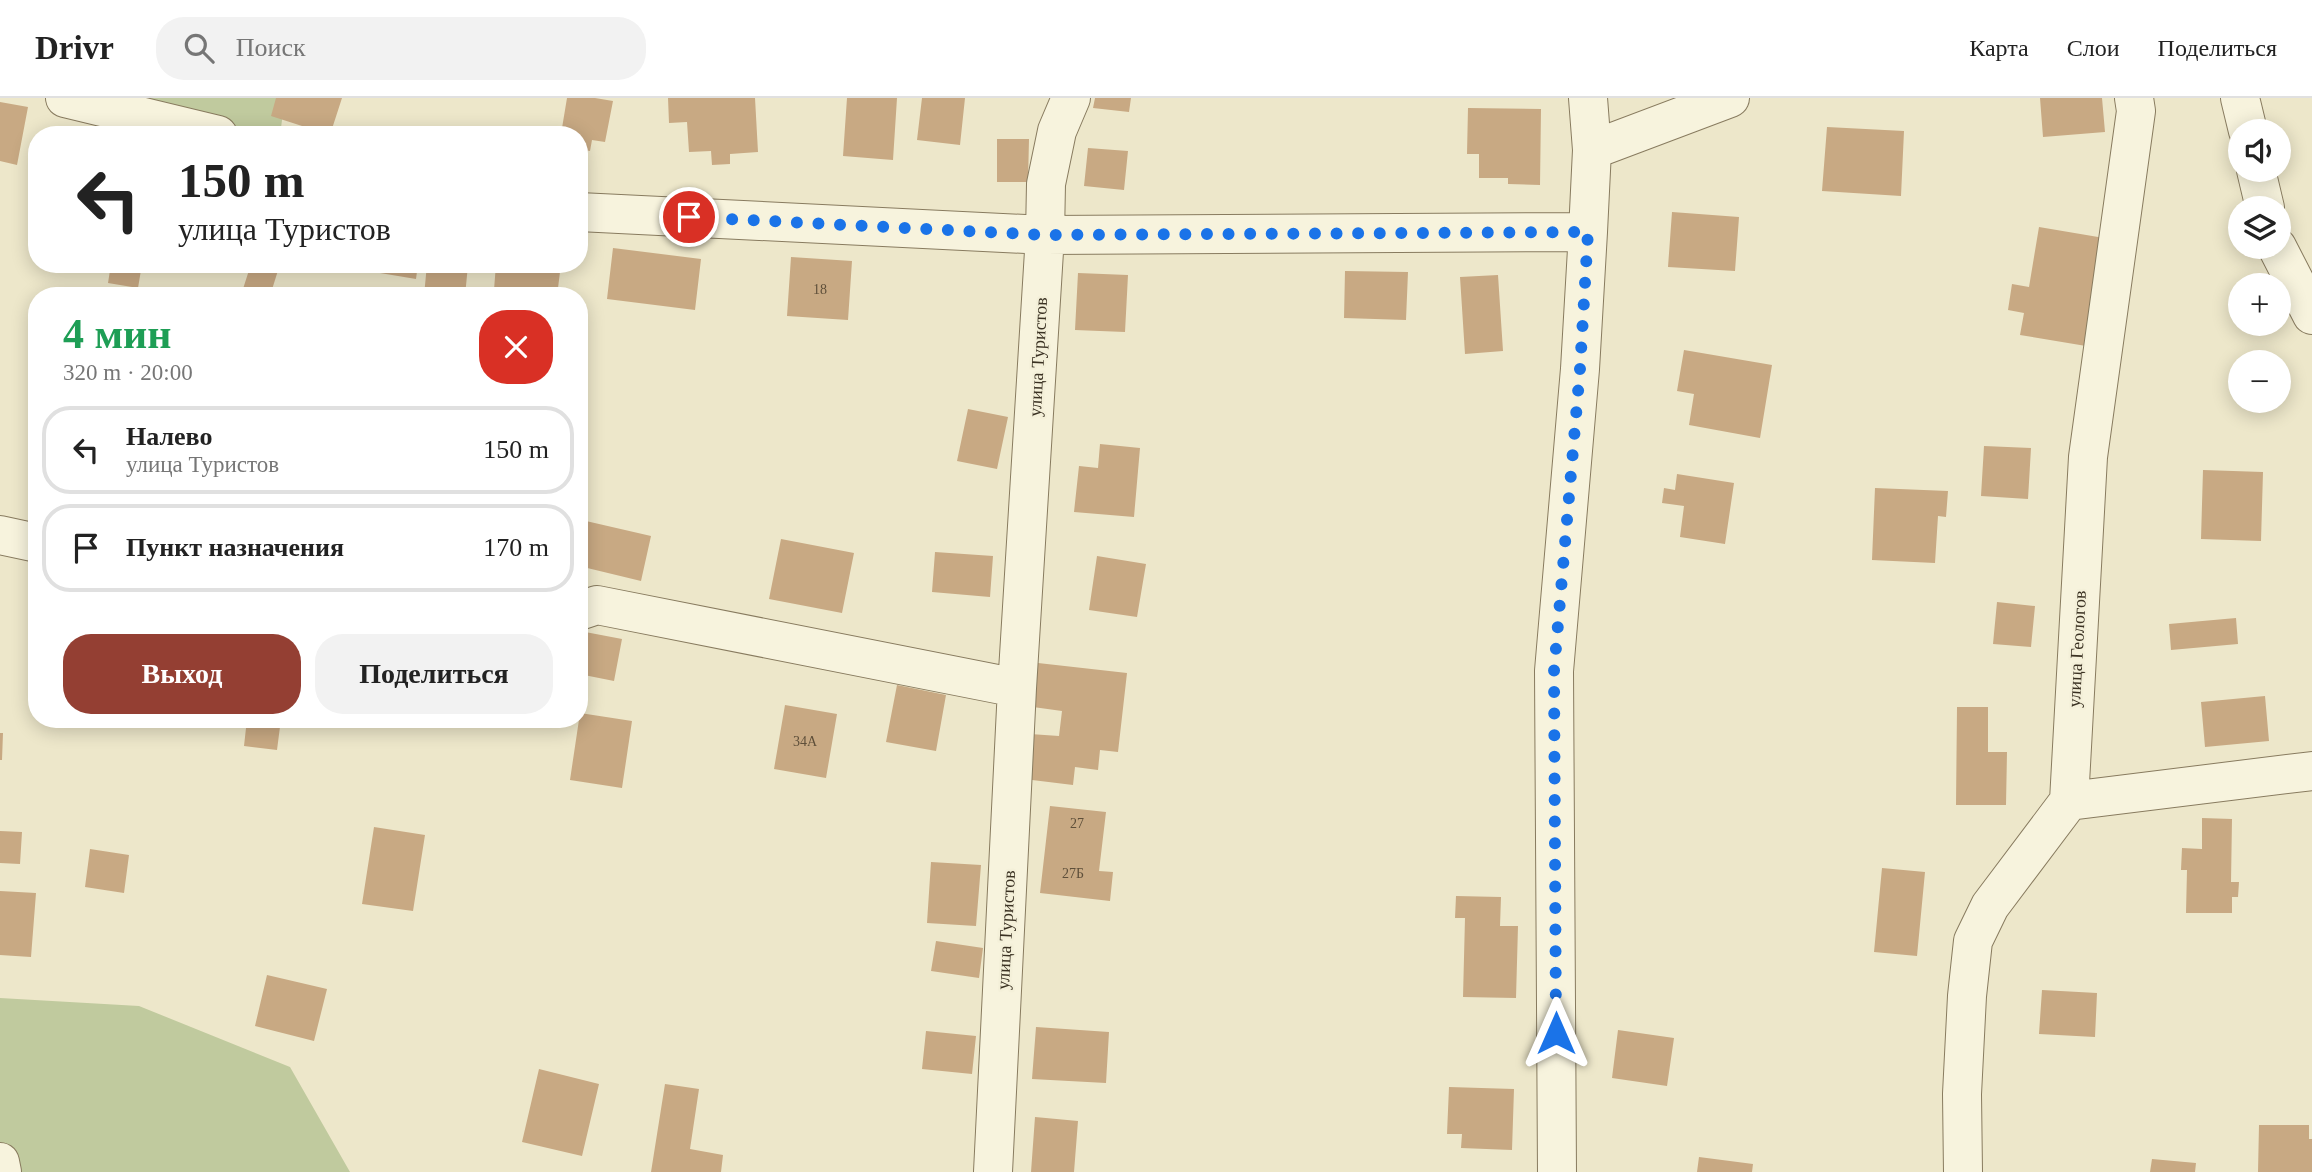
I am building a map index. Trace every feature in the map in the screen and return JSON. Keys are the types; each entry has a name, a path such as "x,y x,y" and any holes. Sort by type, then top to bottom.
{"street":[{"path":"65,98 181,126"},
{"name":"улица Туристов","path":"993,1172 1046,184 1057,131 1071,98"},
{"path":"1557,1172 1554,671 1588,232 1592,150 1588,98"},
{"path":"1592,150 1730,98"},
{"name":"улица Геологов","path":"2069,801 2088,457 2136,111 2134,98"},
{"path":"2240,98 2245,119"},
{"path":"588,212 1045,235 1588,232"},
{"path":"2283,259 2312,315"},
{"path":"0,535 28,541"},
{"path":"588,608 597,605 1017,688"},
{"path":"1963,1172 1963,1070 1973,941 1990,906 2069,801 2312,771"},
{"path":"0,1162 2,1172"}],"green space":[{"path":"131,98 285,98 281,126 232,126"},
{"path":"0,998 139,1006 290,1067 350,1172 0,1172"}],"building":[{"path":"276,98 342,98 333,126 302,126 271,116"},
{"path":"567,98 613,101 605,142 592,140 590,151 588,126 562,126"},
{"path":"668,98 755,98 758,152 730,154 730,164 712,165 711,151 689,152 687,122 669,123"},
{"path":"847,98 897,98 893,160 843,156"},
{"path":"922,98 965,98 960,145 917,140"},
{"path":"1095,98 1131,98 1129,112 1093,108"},
{"path":"2040,98 2102,98 2105,132 2043,137"},
{"path":"0,102 28,107 17,165 0,161"},
{"path":"1468,108 1541,109 1540,185 1508,184 1508,178 1479,178 1479,154 1467,154"},
{"path":"1827,127 1904,131 1901,196 1822,191"},
{"path":"997,139 1029,139 1028,182 997,182"},
{"path":"1088,148 1128,151 1124,190 1084,186"},
{"path":"1672,212 1739,217 1735,271 1668,267"},
{"path":"2039,227 2104,238 2086,346 2020,335 2024,313 2008,310 2012,284 2029,287"},
{"path":"613,248 701,259 695,310 607,299"},
{"path":"791,257 852,261 848,320 787,316"},
{"path":"1345,271 1408,272 1406,320 1344,318"},
{"path":"110,273 140,273 138,287 108,283"},
{"path":"248,273 277,273 273,287 244,287"},
{"path":"380,273 417,273 416,279"},
{"path":"426,273 467,273 466,287 425,287"},
{"path":"495,273 560,273 558,287 494,287"},
{"path":"1078,273 1128,275 1125,332 1075,330"},
{"path":"1498,275 1503,351 1465,354 1460,277"},
{"path":"1684,350 1772,365 1760,438 1689,425 1694,394 1677,391"},
{"path":"968,409 1008,417 997,469 957,461"},
{"path":"1100,444 1140,448 1134,517 1074,512 1079,466 1098,468"},
{"path":"1984,446 2031,448 2028,499 1981,496"},
{"path":"2203,470 2263,472 2261,541 2201,539"},
{"path":"1677,474 1734,483 1725,544 1680,537 1684,506 1662,503 1664,488 1675,490"},
{"path":"1875,488 1948,491 1946,517 1938,516 1935,563 1872,560"},
{"path":"588,521 651,536 641,581 588,568"},
{"path":"781,539 854,553 842,613 769,599"},
{"path":"935,552 993,556 990,597 932,592"},
{"path":"1097,556 1146,564 1137,617 1089,610"},
{"path":"1997,602 2035,606 2031,647 1993,644"},
{"path":"2236,618 2238,644 2171,650 2169,624"},
{"path":"588,633 622,639 614,681 588,676"},
{"path":"1038,663 1127,673 1118,752 1100,750 1098,770 1075,767 1073,785 1024,779 1030,734 1059,736 1062,711 1033,707"},
{"path":"897,685 946,695 936,751 886,742"},
{"path":"2265,696 2269,741 2205,747 2201,702"},
{"path":"785,705 837,714 826,778 774,769"},
{"path":"1957,707 1988,707 1988,752 2007,752 2006,805 1956,805"},
{"path":"588,714 632,721 622,788 570,780 578,728 588,728"},
{"path":"246,728 280,728 277,750 244,746"},
{"path":"0,733 3,733 2,760 0,760"},
{"path":"1050,806 1106,812 1099,871 1113,872 1110,901 1040,893"},
{"path":"2202,818 2232,819 2231,882 2239,882 2238,897 2232,897 2232,913 2186,913 2187,870 2181,870 2182,848 2202,849"},
{"path":"374,827 425,835 413,911 362,904"},
{"path":"0,831 22,832 20,864 0,863"},
{"path":"90,849 129,855 124,893 85,887"},
{"path":"931,862 981,865 976,926 927,923"},
{"path":"1882,868 1925,872 1917,956 1874,952"},
{"path":"0,891 36,893 31,957 0,955"},
{"path":"1456,896 1501,897 1500,926 1518,926 1516,998 1463,997 1465,918 1455,918"},
{"path":"936,941 983,948 979,978 931,971"},
{"path":"267,975 327,989 314,1041 255,1026"},
{"path":"2042,990 2097,993 2095,1037 2039,1034"},
{"path":"1036,1027 1109,1032 1106,1083 1032,1079"},
{"path":"1618,1030 1674,1038 1667,1086 1612,1078"},
{"path":"926,1031 976,1036 972,1074 922,1069"},
{"path":"539,1069 599,1084 582,1156 522,1142"},
{"path":"665,1084 699,1089 690,1149 723,1155 721,1172 651,1172"},
{"path":"1449,1087 1514,1089 1512,1150 1461,1148 1462,1134 1447,1134"},
{"path":"1035,1117 1078,1121 1074,1172 1031,1172"},
{"path":"2259,1125 2309,1125 2309,1139 2312,1139 2312,1172 2258,1172"},
{"path":"1699,1157 1753,1164 1752,1172 1697,1172"},
{"path":"2152,1159 2196,1163 2195,1172 2150,1172"}],"route":[{"path":"689,217 1045,235 1588,232 1580,369 1554,671 1556,1033"}]}
